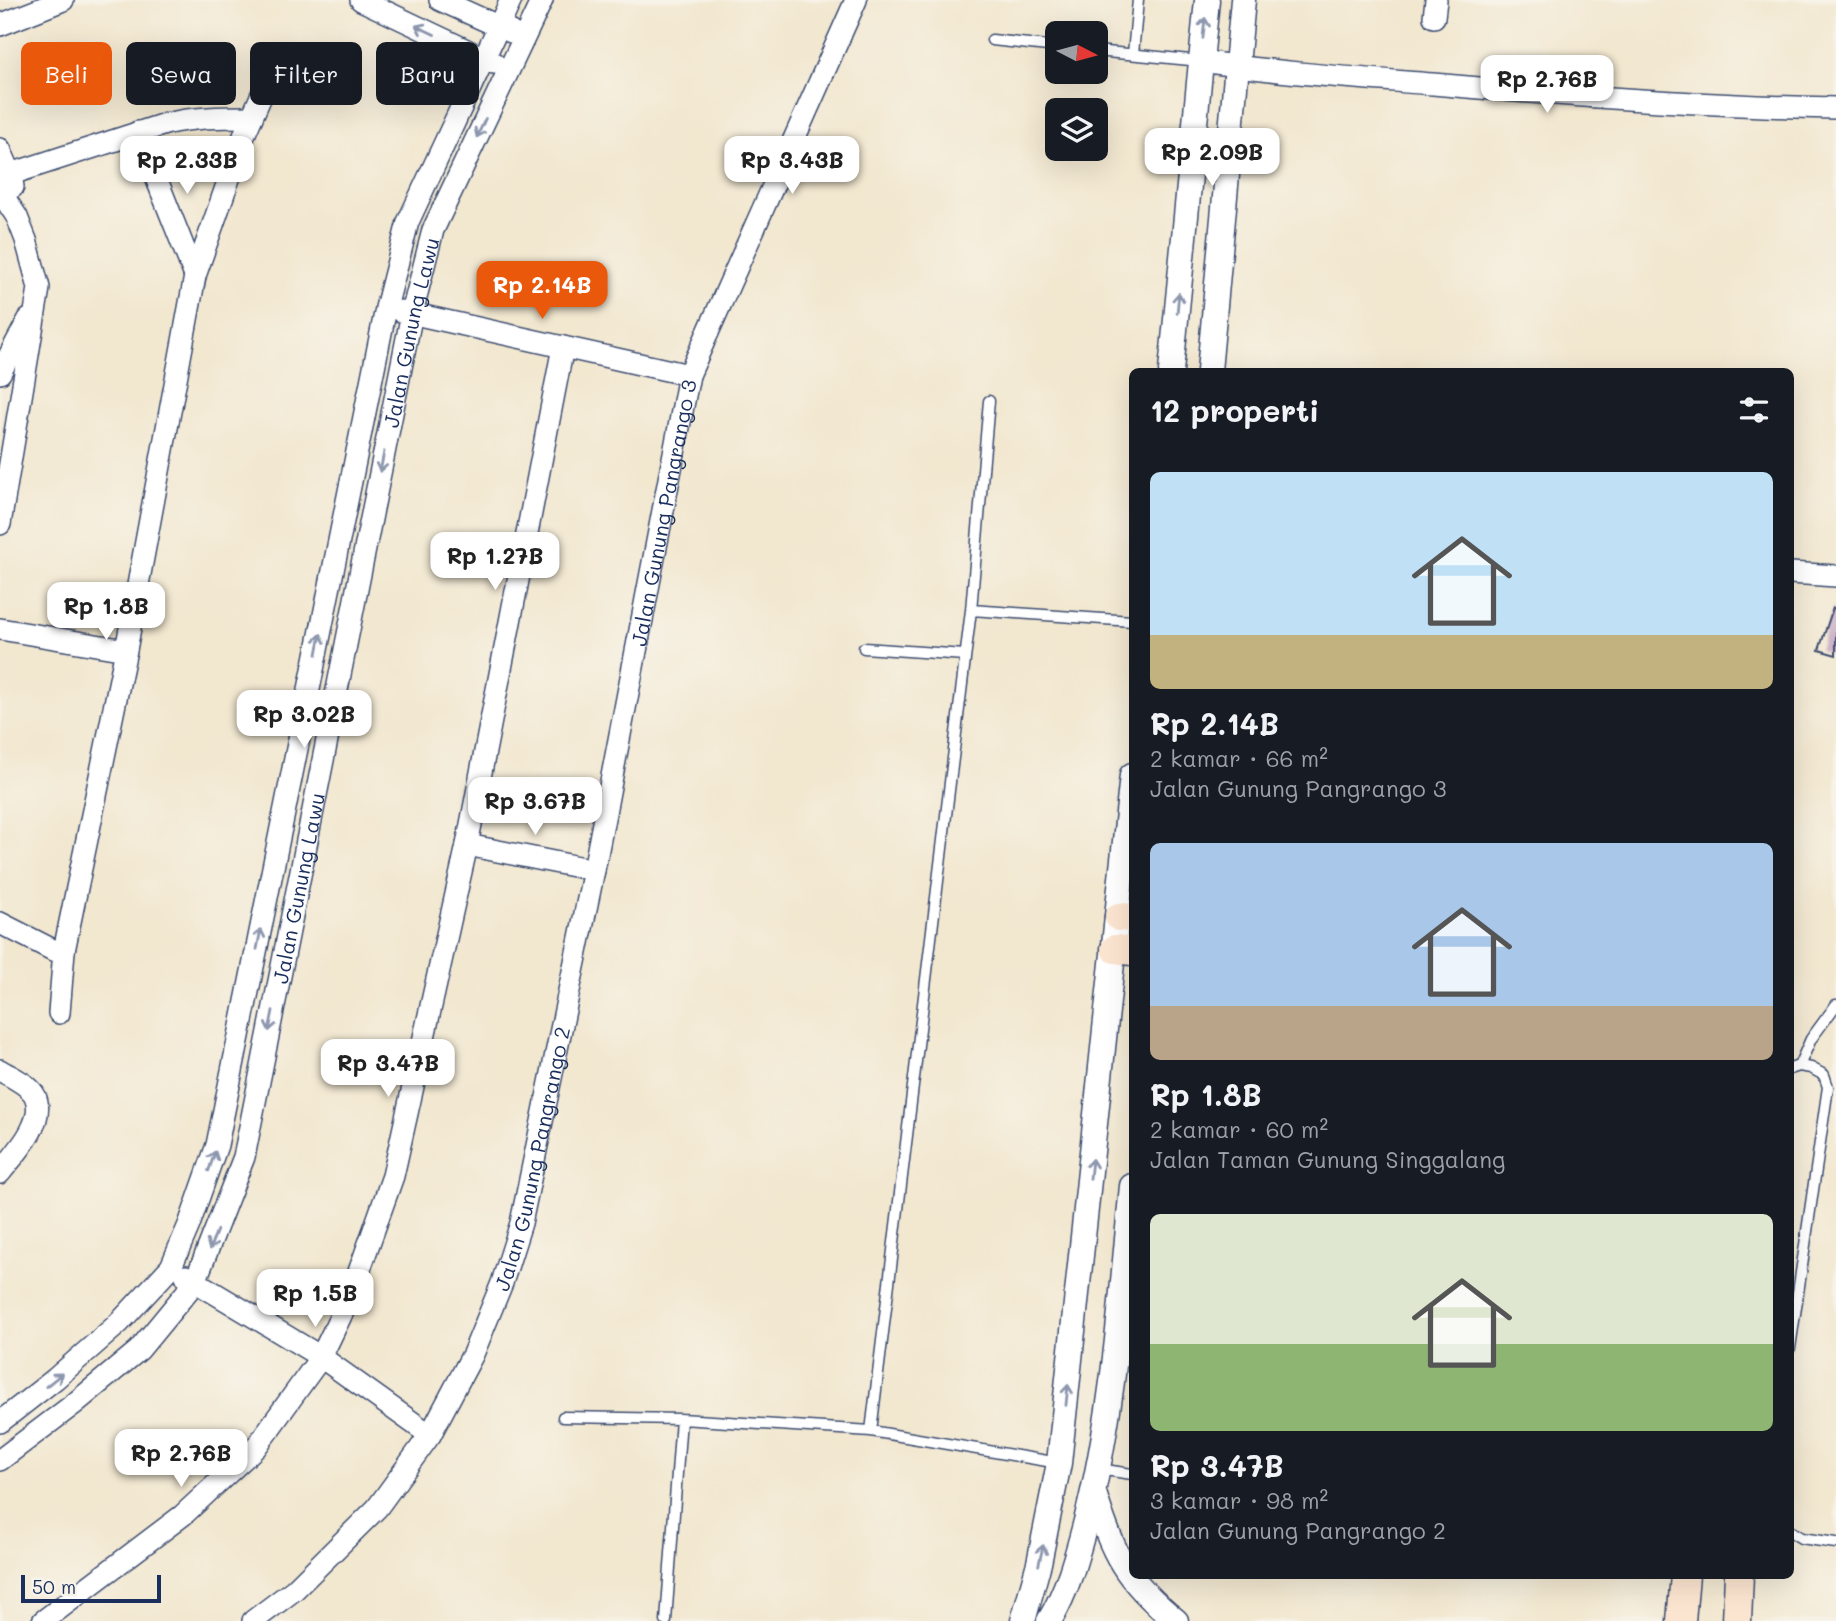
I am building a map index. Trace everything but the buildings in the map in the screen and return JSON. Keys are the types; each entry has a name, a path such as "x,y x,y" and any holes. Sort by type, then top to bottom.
{"main road":[{"path":"1681,1621 1685,1579"},
{"path":"1737,1621 1739,1579"}],"street":[{"path":"0,25 63,0"},
{"path":"361,0 509,70"},
{"path":"440,0 524,38"},
{"name":"Jalan Gunung Lawu","path":"0,1422 55,1379 119,1323 171,1267 189,1226 217,1145 386,308 408,222 511,0"},
{"name":"Jalan Gunung Lawu","path":"0,1460 139,1350 195,1282 244,1157 412,313 433,230 542,0"},
{"path":"689,374 856,0"},
{"path":"1171,368 1207,0"},
{"path":"1209,368 1243,0"},
{"path":"1201,61 1237,67 1656,103 1836,108"},
{"path":"59,1013 64,951 126,650 195,276 257,105"},
{"path":"4,182 138,132 185,120 252,117"},
{"path":"138,132 195,276"},
{"path":"0,149 4,182 39,288 0,524"},
{"path":"0,373 37,304"},
{"name":"Jalan Gunung Pangrango 3","path":"386,308 689,374 594,870"},
{"path":"43,1621 183,1515 257,1447 321,1357 350,1297 393,1175 467,845 563,347"},
{"path":"1794,573 1836,576"},
{"path":"0,629 126,650"},
{"path":"1023,1621 1041,1552 1059,1463 1124,950 1129,836"},
{"path":"467,845 594,870"},
{"name":"Jalan Gunung Pangrango 2","path":"253,1621 293,1590 377,1508 430,1435 473,1354 502,1283 521,1223 594,870"},
{"path":"0,923 53,950 64,951"},
{"path":"0,1070 24,1084 35,1095 37,1109 35,1122 29,1133 0,1173"},
{"path":"1049,1621 1066,1588 1096,1481 1113,1372 1129,1215"},
{"path":"171,1267 321,1357 430,1435"},
{"path":"1096,1481 1107,1537 1129,1575"},
{"path":"1132,1579 1146,1597 1176,1621"}],"lane":[{"path":"1133,54 1138,0"},
{"path":"992,40 1045,46"},
{"path":"1108,52 1201,61"},
{"path":"871,1431 971,610 989,401"},
{"path":"971,610 1129,621"},
{"path":"864,648 965,655"},
{"path":"1794,1321 1828,1087 1824,1075 1811,1068 1795,1068 1811,1039 1836,1005"},
{"path":"563,1417 681,1419 871,1431 1059,1463"},
{"path":"666,1621 681,1419"},
{"path":"1096,1481 1129,1475"},
{"path":"1794,1534 1801,1538 1836,1543"}]}
